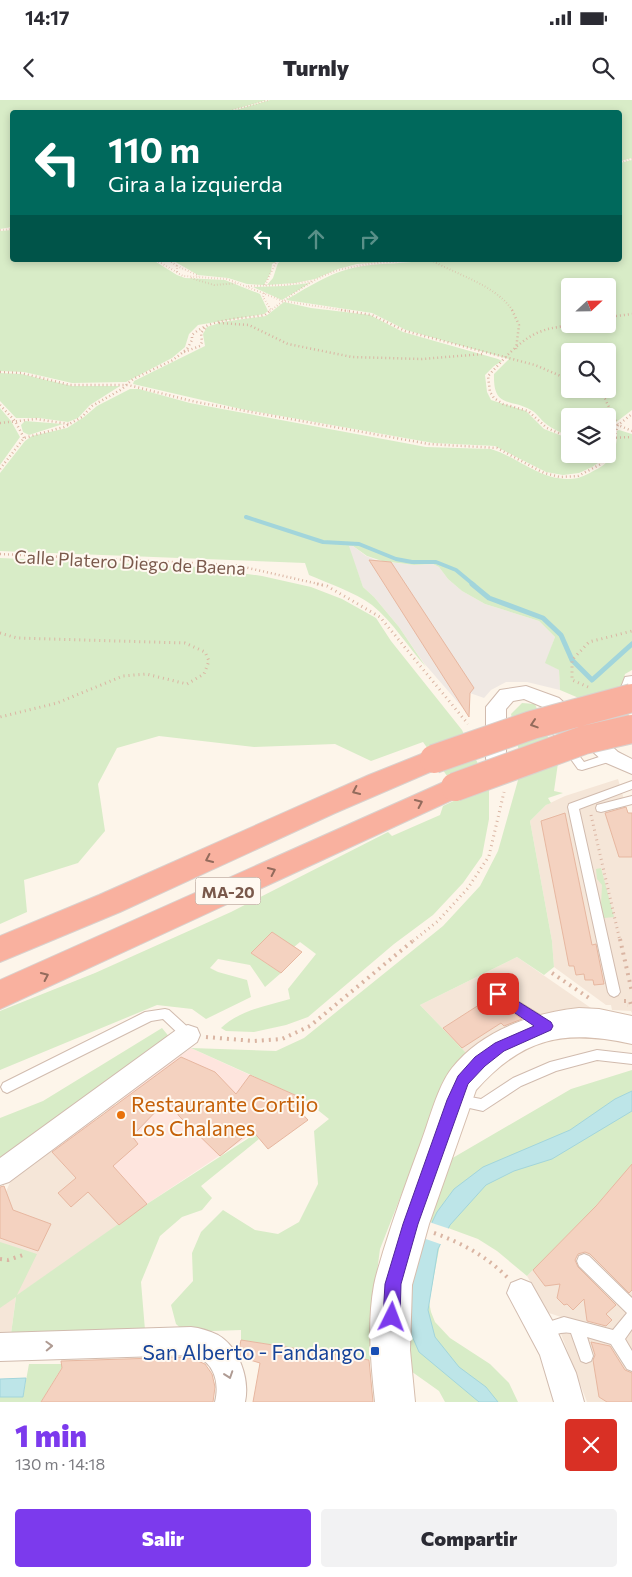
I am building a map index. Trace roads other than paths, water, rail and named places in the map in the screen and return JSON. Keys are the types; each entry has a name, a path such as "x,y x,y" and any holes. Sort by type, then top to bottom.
{"highway":[{"name":"MA-20","path":"0,949 60,927 376,782 464,747 561,716 627,708"},
{"name":"MA-20","path":"0,995 455,787 584,740 627,708"}],"street":[{"path":"632,682 627,708 614,724 632,774"},
{"path":"496,758 496,707 507,695 526,692 552,703 627,708"},
{"path":"552,703 632,774"},
{"path":"395,1402 390,1350 393,1284 410,1224 454,1100 463,1080 480,1062 500,1047 547,1026 580,1022 607,1024 632,1030"},
{"path":"0,1173 188,1035"},
{"path":"521,1293 543,1330 565,1383 569,1402"},
{"path":"0,1347 190,1341 208,1345 221,1357 232,1379 230,1402"}],"lane":[{"path":"558,734 582,766 611,757"},
{"path":"614,992 573,807 588,801 632,774"},
{"path":"601,808 632,800"},
{"path":"498,994 547,1026"},
{"path":"7,1087 149,1016 165,1014 188,1035"},
{"path":"454,1100 483,1105 517,1082 554,1066 597,1055 632,1059"},
{"path":"584,1261 632,1308"},
{"path":"616,1338 632,1317"},
{"path":"543,1330 564,1324 616,1338 632,1364"},
{"path":"576,1327 586,1356"}],"water":[{"path":"632,1091 632,1111 552,1159 514,1171 486,1185 450,1225 438,1249 428,1310 435,1337 459,1367 486,1387 498,1402 479,1402 419,1352 412,1336 408,1311 411,1277 422,1243 437,1212 454,1189 483,1167 570,1130 615,1099"},
{"path":"26,1378 23,1397 0,1397 0,1379"}],"waterway":[{"path":"246,517 323,542 359,544 396,559 412,562 436,562 456,570 474,585"},
{"path":"472,584 489,598 543,618 561,635 572,660 592,680 632,644"}],"place":[{"name":"Restaurante Cortijo Los Chalanes","path":"121,1115"},
{"name":"San Alberto - Fandango","path":"375,1351"}]}
